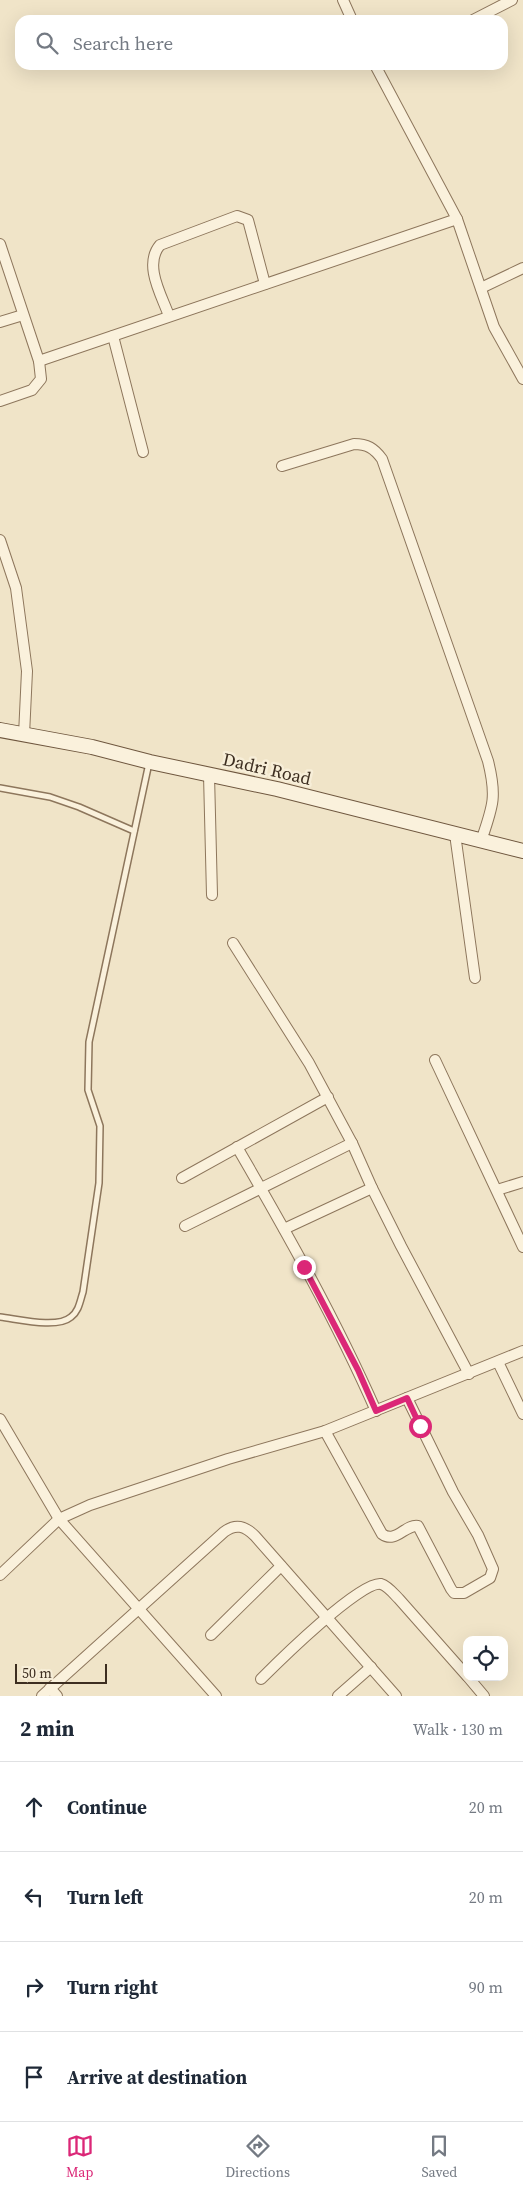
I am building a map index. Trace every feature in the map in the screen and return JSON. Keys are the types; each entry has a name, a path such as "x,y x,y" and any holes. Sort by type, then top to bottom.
{"main road":[{"name":"Dadri Road","path":"0,730 92,747 150,762 277,789 523,851"}],"street":[{"path":"343,0 350,15"},
{"path":"483,15 512,0"},
{"path":"381,70 457,219 494,327 519,364 523,379"},
{"path":"169,316 152,268 156,250 160,245 237,216 248,220 265,284"},
{"path":"39,361 457,219"},
{"path":"0,244 39,361 41,378 38,385 32,390 0,401"},
{"path":"481,288 523,268"},
{"path":"0,322 23,315"},
{"path":"113,336 142,452"},
{"path":"282,466 354,444 363,444 376,450 382,459 488,761 494,796 493,807 481,841"},
{"path":"0,540 16,588 27,671 24,735"},
{"path":"209,775 212,895"},
{"path":"455,834 475,978"},
{"path":"233,943 310,1063 352,1143 372,1188 454,1349 469,1374"},
{"path":"435,1060 523,1247"},
{"path":"182,1178 328,1097"},
{"path":"185,1226 352,1143"},
{"path":"237,1147 284,1229 358,1370 376,1411"},
{"path":"497,1190 523,1182"},
{"path":"284,1229 372,1188"},
{"path":"0,1575 59,1519 114,1496 228,1459 325,1431 523,1351"},
{"path":"498,1362 523,1414"},
{"path":"325,1431 382,1534 390,1537 411,1526 418,1526 451,1590 454,1593 464,1592 490,1578 493,1568 478,1535 453,1492 407,1398"},
{"path":"1,1423 59,1519 216,1696"},
{"path":"42,1696 54,1692 139,1610 231,1527 240,1526 248,1529 396,1696"},
{"path":"211,1635 281,1566"},
{"path":"261,1679 326,1618 363,1590 372,1585 380,1584 388,1588 399,1599 463,1671"},
{"path":"338,1696 371,1667"},
{"path":"471,1681 484,1696"}],"lane":[{"path":"0,1317 54,1323 64,1321 72,1317 78,1309 83,1292 99,1183 100,1126 88,1090 89,1042 150,762"},
{"path":"0,788 50,797 79,807 134,831"}],"route":[{"path":"304,1267 358,1370 376,1411 407,1398 420,1426"}]}
